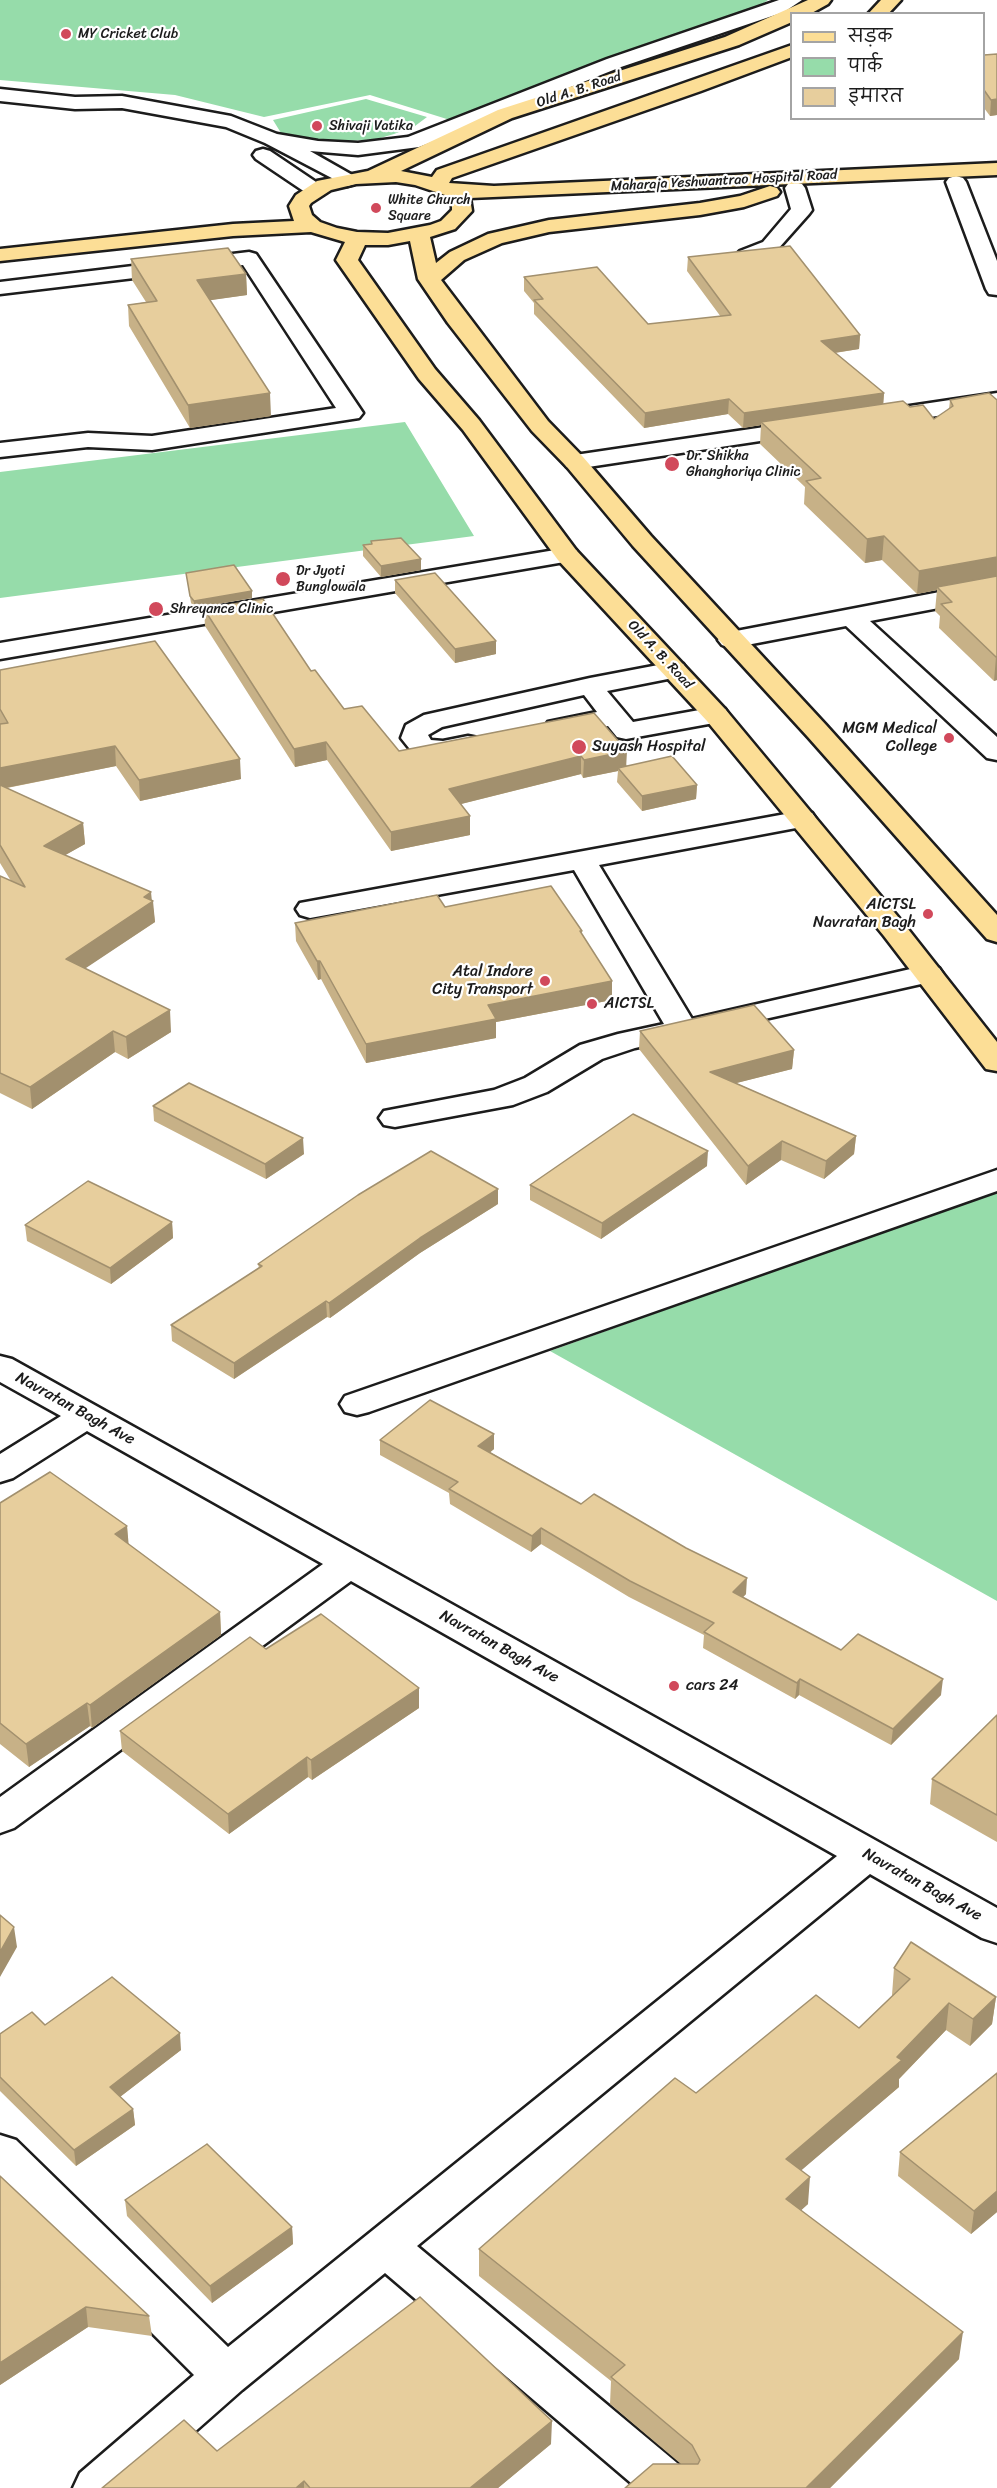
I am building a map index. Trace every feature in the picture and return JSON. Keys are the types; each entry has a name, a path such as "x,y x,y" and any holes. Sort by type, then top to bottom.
{"main road":[{"name":"Old A. B. Road","path":"797,12 822,0"},
{"path":"879,12 892,0"},
{"name":"Old A. B. Road","path":"372,177 505,114 732,41 790,15"},
{"path":"372,177 346,180 315,190 303,199 299,206 302,217 314,226 332,234 357,238 388,239 419,235 448,225 462,212 462,201 445,188 444,174 694,87 790,51"},
{"name":"Maharaja Yeshwantrao Hospital Road","path":"372,177 396,177 445,188 494,192 997,169"},
{"name":"Maharaja Yeshwantrao Hospital Road","path":"462,212 513,205 788,188 997,180"},
{"path":"429,279 457,256 495,238 549,226 700,209 744,201 788,188"},
{"path":"0,240 249,215 299,206"},
{"path":"0,255 233,230 314,226"},
{"path":"419,235 429,279 456,318 540,426 575,462 612,507 731,640 817,731 997,933"},
{"name":"Old A. B. Road","path":"357,238 347,260 427,374 471,425 567,555 716,715 997,1062"}],"street":[{"path":"272,139 318,147 358,149 412,143 614,63 778,8 793,0"},
{"path":"0,95 75,103 122,102 231,122 272,139 346,180"},
{"path":"75,103 108,114 202,130 226,137 269,158 315,190"},
{"path":"956,182 997,289"},
{"path":"747,255 770,246 802,210 788,188"},
{"path":"0,450 88,440 152,443 351,413 233,230"},
{"path":"0,288 249,258"},
{"path":"857,420 997,400"},
{"path":"575,462 822,426"},
{"path":"0,651 567,555"},
{"path":"731,640 997,589"},
{"path":"851,617 997,752"},
{"path":"489,740 443,749 423,747 414,738 415,730 433,721 674,670"},
{"path":"590,686 626,731 716,715"},
{"path":"534,732 614,717"},
{"path":"310,909 802,819"},
{"path":"582,860 683,1030"},
{"path":"395,1118 502,1098 536,1085 591,1052 629,1040 683,1030 928,974"},
{"path":"357,1404 997,1180"},
{"name":"Navratan Bagh Ave","path":"0,1367 997,1927"},
{"path":"0,1470 86,1416"},
{"path":"0,1818 350,1563"},
{"path":"97,2488 226,2376 867,1854"},
{"path":"0,2153 226,2376"},
{"path":"385,2246 672,2488"}],"green space":[{"path":"0,0 768,0 761,5 587,71 450,120 370,95 264,117 175,95 0,80"},
{"path":"366,99 427,117 415,126 394,134 377,139 349,141 314,139 281,133 273,120"},
{"path":"405,422 474,536 0,598 0,472"},
{"path":"997,1191 997,1601 550,1351"}],"building":[{"path":"997,54 997,99 991,100 985,91 985,55"},
{"path":"790,246 860,335 821,341 884,393 744,413 729,399 645,413 534,300 543,299 524,277 597,267 648,324 731,315 688,257"},
{"path":"228,248 246,274 197,280 270,393 188,405 128,305 157,301 131,259"},
{"path":"989,393 997,400 997,557 919,571 884,536 867,539 806,481 821,478 761,422 903,401 910,407 923,405 934,419 953,406 950,400"},
{"path":"401,538 421,559 381,566 363,545 372,544 371,541"},
{"path":"234,565 252,591 194,601 190,596 186,573"},
{"path":"435,573 496,641 455,649 395,580"},
{"path":"997,576 996,657 941,604 952,602 937,587"},
{"path":"263,599 311,671 315,670 344,709 362,706 399,751 594,713 627,751 584,760 581,756 449,789 470,816 391,832 326,742 294,749 204,609"},
{"path":"155,641 240,759 139,780 115,746 0,768 0,724 8,723 0,709 0,670"},
{"path":"672,756 697,785 642,796 618,768"},
{"path":"0,785 83,823 44,846 151,892 144,897 153,901 66,959 170,1010 126,1037 113,1031 30,1087 0,1073 0,876 25,887 0,845"},
{"path":"551,886 612,981 488,1005 496,1019 366,1044 320,961 317,961 295,923 437,895 445,907"},
{"path":"754,1005 794,1050 710,1072 856,1136 826,1161 782,1141 748,1166 640,1031"},
{"path":"189,1083 303,1138 265,1164 153,1106"},
{"path":"633,1114 708,1151 602,1223 530,1185"},
{"path":"431,1151 498,1189 420,1238 329,1303 326,1301 234,1363 171,1325 262,1266 258,1264 358,1195"},
{"path":"88,1181 172,1222 110,1268 25,1225"},
{"path":"430,1400 494,1434 478,1446 581,1504 594,1494 686,1548 747,1578 733,1592 841,1650 858,1634 943,1679 893,1729 800,1679 797,1683 704,1632 714,1623 630,1581 541,1528 532,1536 449,1489 458,1482 380,1440"},
{"path":"50,1472 127,1526 115,1534 220,1612 90,1705 87,1703 26,1744 0,1723 0,1503"},
{"path":"321,1614 419,1688 311,1760 307,1757 228,1814 120,1731 250,1637 266,1649"},
{"path":"997,1715 997,1815 932,1779"},
{"path":"0,1915 14,1927 0,1952"},
{"path":"911,1942 996,1997 973,2019 949,2003 897,2057 902,2060 786,2159 810,2177 786,2199 963,2332 806,2488 625,2488 653,2464 698,2464 700,2460 692,2445 611,2377 625,2365 479,2249 675,2078 696,2093 816,1995 859,2028 910,1979 894,1968"},
{"path":"112,1977 180,2033 110,2087 133,2109 74,2150 0,2077 0,2034 32,2012 45,2025"},
{"path":"997,2073 997,2191 974,2211 900,2152"},
{"path":"207,2144 292,2227 210,2286 125,2200"},
{"path":"0,2176 149,2316 86,2307 0,2363"},
{"path":"420,2297 552,2421 470,2488 310,2488 304,2481 296,2488 102,2488 184,2420 217,2451"}],"place":[{"name":"MY Cricket Club","path":"66,34"},
{"name":"Shivaji Vatika","path":"317,126"},
{"name":"White Church Square","path":"376,208"},
{"name":"Dr. Shikha Ghanghoriya Clinic","path":"672,464"},
{"name":"Dr Jyoti Bunglowala","path":"283,579"},
{"name":"Shreyance Clinic","path":"156,609"},
{"name":"MGM Medical College","path":"949,738"},
{"name":"Suyash Hospital","path":"579,747"},
{"name":"AICTSL Navratan Bagh","path":"928,914"},
{"name":"Atal Indore City Transport","path":"545,981"},
{"name":"AICTSL","path":"592,1004"},
{"name":"cars 24","path":"674,1686"}]}
